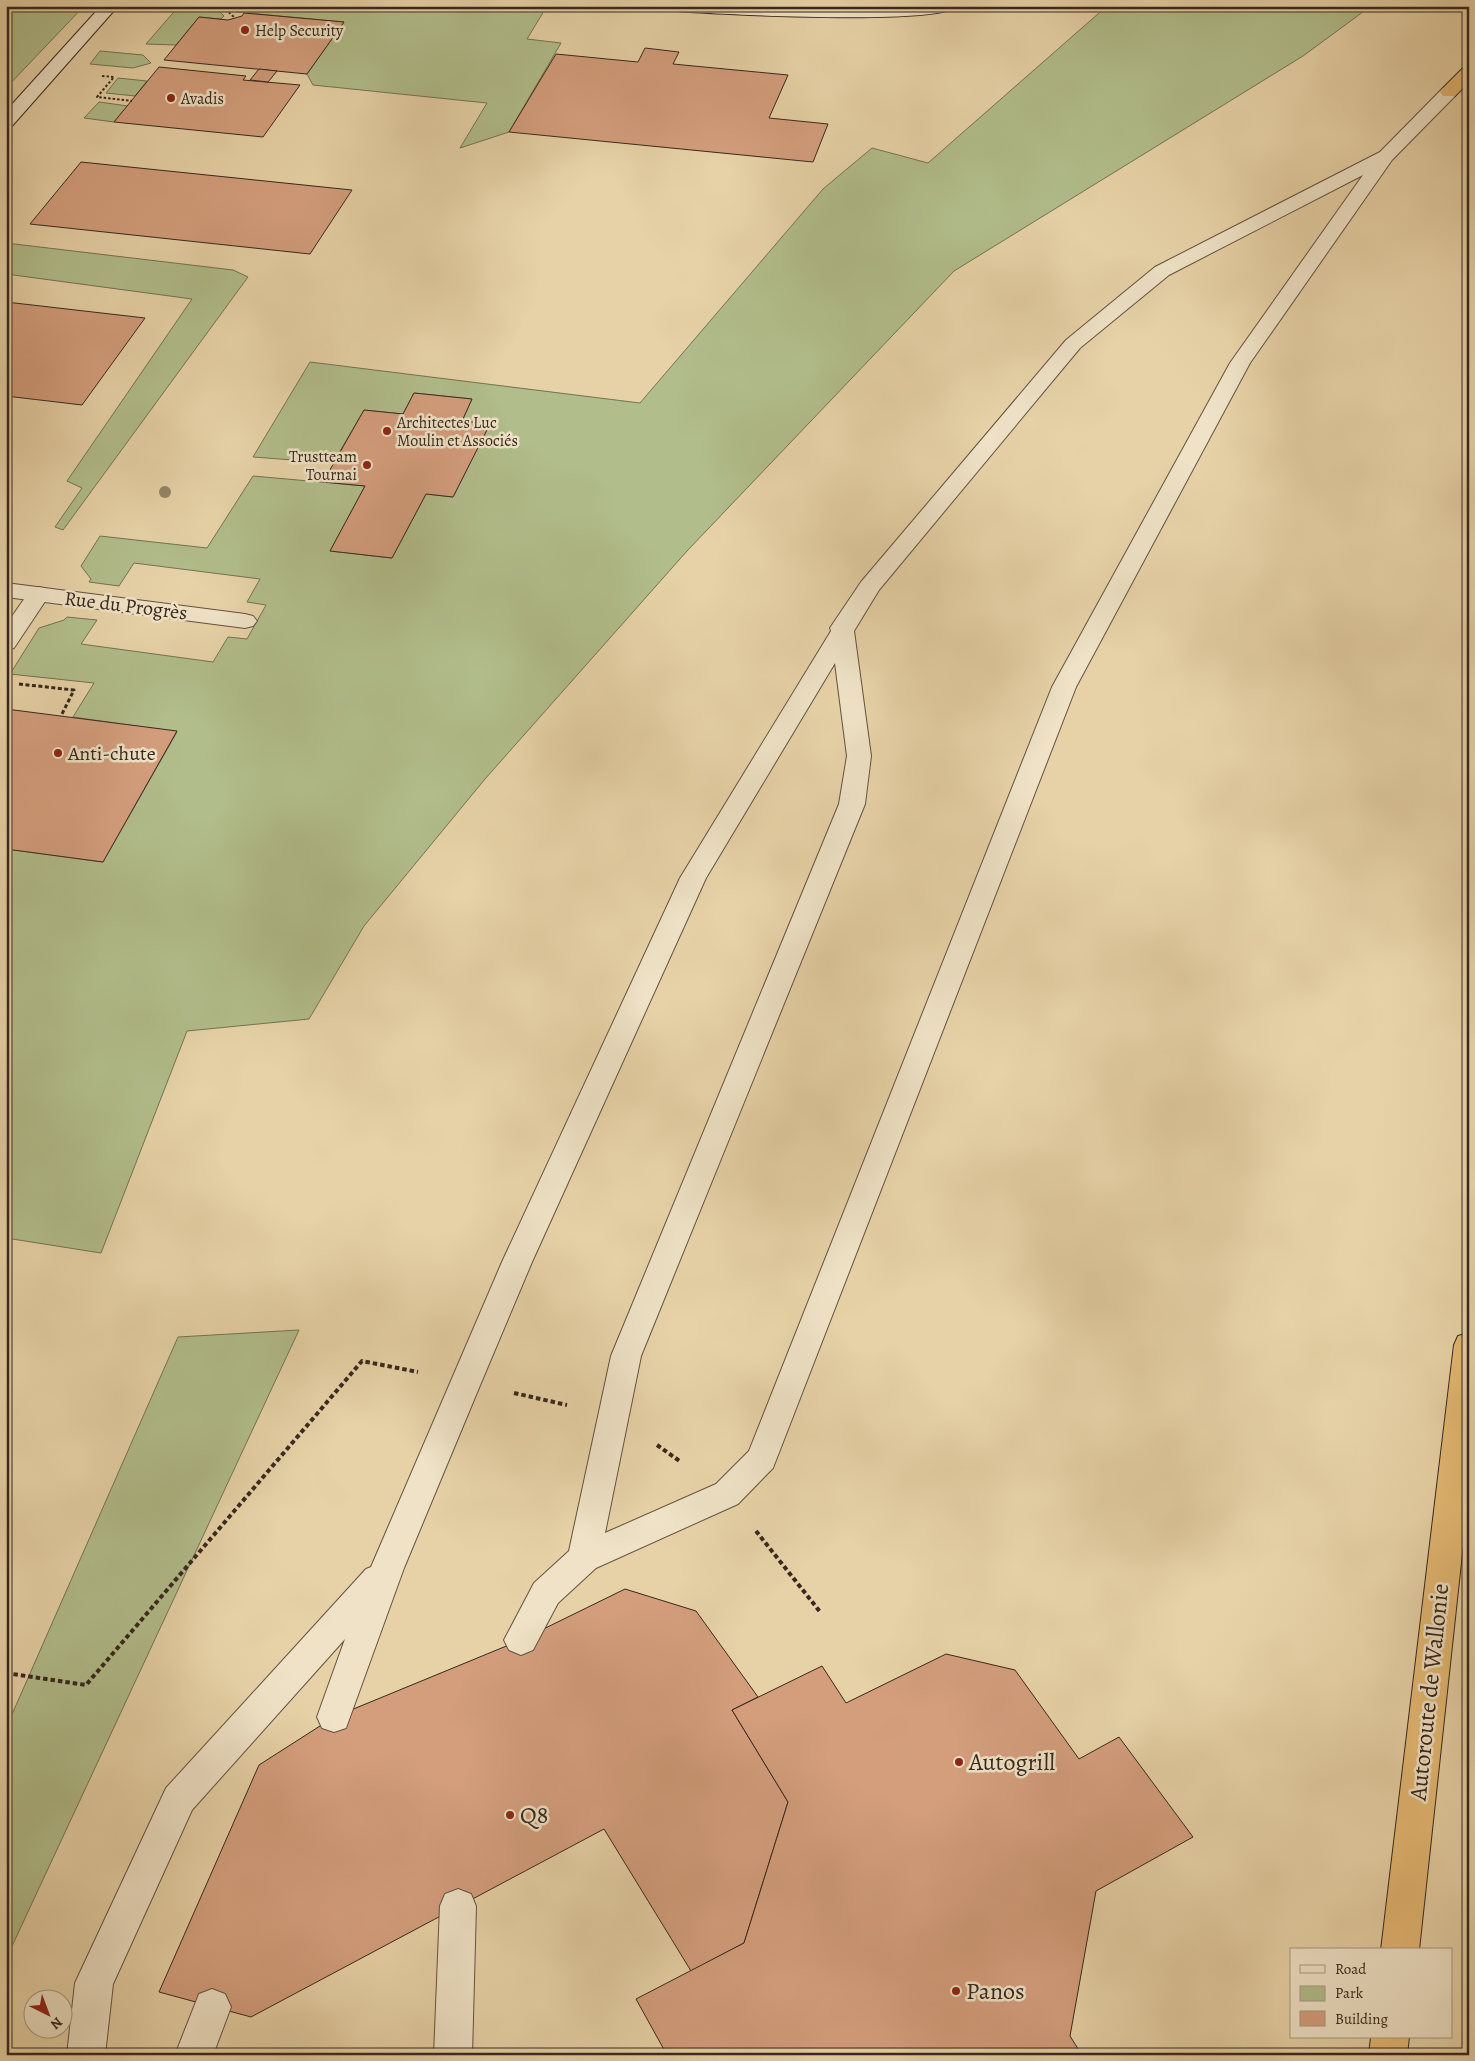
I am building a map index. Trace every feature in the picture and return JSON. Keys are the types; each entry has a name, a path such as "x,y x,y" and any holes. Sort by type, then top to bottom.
{"highway":[{"path":"1449,92 1469,72"},
{"name":"Autoroute de Wallonie","path":"1400,1948 1469,1345"},
{"path":"1388,2055 1390,2038"}],"street":[{"path":"6,122 110,6"},
{"path":"678,6 808,14 895,12 948,6"},
{"path":"521,1640 546,1593 584,1558 727,1494 762,1459 1064,687 1240,363 1386,156 1449,92"},
{"path":"334,1717 387,1568 518,1262 693,878 842,628 869,587 1074,344 1162,271 1386,156"},
{"name":"Rue du Progrès","path":"6,590 245,621"},
{"path":"6,643 39,594"},
{"path":"584,1558 626,1356 852,804 859,756 842,628"},
{"path":"86,2055 94,1983 179,1798 387,1568"},
{"path":"453,2055 458,1906"},
{"path":"194,2055 212,2007"}],"path":[{"path":"222,6 235,18"},
{"path":"94,75 114,77 97,97 132,100"},
{"path":"16,684 74,690 61,716"}],"green space":[{"path":"6,6 84,6 6,88"},
{"path":"179,6 214,6 224,16 221,19 199,17 176,45 146,44"},
{"path":"228,6 547,6 527,39 561,43 509,132 460,148 487,103 313,85 307,74 344,22 236,12"},
{"path":"1107,6 1371,6 1303,56 954,271 687,551 485,779 364,926 309,1019 187,1031 101,1253 6,1238 6,849 103,862 177,732 73,717 94,683 10,674 39,628 64,620 67,617 97,620 81,644 213,662 228,637 247,639 266,605 247,602 260,579 134,563 119,586 89,582 91,579 81,566 100,536 207,548 253,476 365,486 330,551 392,558 426,494 453,497 489,424 462,421 472,399 414,393 403,414 364,410 333,463 253,457 310,362 640,403 823,189 872,148 928,163"},
{"path":"100,51 143,55 151,63 133,68 90,64"},
{"path":"118,78 147,81 135,96 106,93"},
{"path":"99,102 128,106 114,122 84,118"},
{"path":"6,243 233,270 248,277 63,530 55,527 82,488 67,481 192,299 6,274"},
{"path":"299,1330 6,1959 6,1728 178,1337"}],"building":[{"path":"244,13 344,22 307,74 164,60 199,17 228,20 242,16"},
{"path":"645,48 679,52 673,64 788,75 769,118 828,124 813,162 509,132 556,54 638,62"},
{"path":"159,67 246,76 243,80 300,85 263,137 114,122"},
{"path":"259,69 277,71 268,82 250,80"},
{"path":"81,162 352,190 310,254 30,224"},
{"path":"6,302 145,318 82,405 6,396"},
{"path":"414,393 472,399 462,421 490,424 453,497 426,494 392,558 330,551 365,486 323,482 364,410 403,414"},
{"path":"6,709 177,731 103,862 6,849"},
{"name":"Q8","path":"625,1589 696,1611 758,1697 732,1710 788,1802 744,1943 691,1971 604,1829 251,2017 159,1992 259,1765 334,1717 521,1640"},
{"path":"946,1654 1015,1670 1079,1759 1119,1737 1193,1837 1096,1891 1070,2036 1082,2055 667,2055 636,1999 744,1943 788,1802 732,1710 822,1666 846,1703"}],"place":[{"name":"Help Security","path":"245,30"},
{"name":"Avadis","path":"171,98"},
{"name":"Architectes Luc Moulin et Associés","path":"387,431"},
{"name":"Trustteam Tournai","path":"367,465"},
{"name":"Anti-chute","path":"58,753"},
{"name":"Autogrill","path":"959,1762"},
{"name":"Q8","path":"510,1815"},
{"name":"Panos","path":"956,1991"}]}
